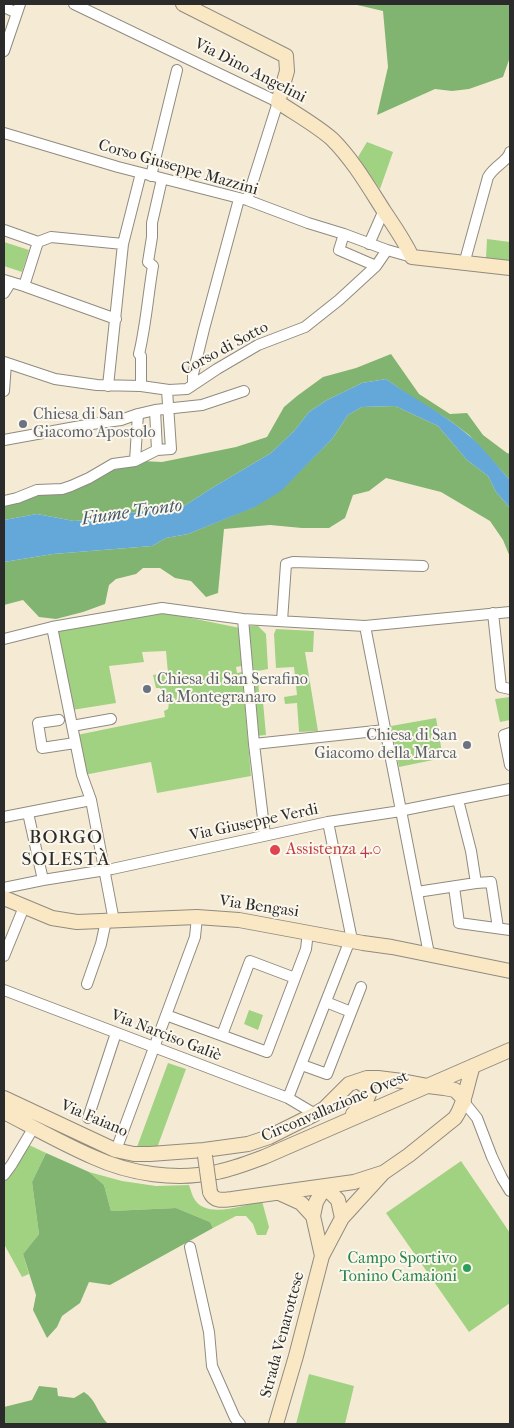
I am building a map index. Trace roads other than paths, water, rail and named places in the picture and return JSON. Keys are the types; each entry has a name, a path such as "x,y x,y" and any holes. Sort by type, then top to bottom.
{"main road":[{"path":"183,4 286,56 288,71 278,102"},
{"name":"Via Dino Angelini","path":"278,102 331,139 360,173 404,240 412,257"},
{"path":"412,257 510,268"},
{"name":"Via Bengasi","path":"4,898 52,918 77,922 197,917 239,920 430,954 510,972"},
{"name":"Circonvallazione Ovest","path":"4,1112 93,1158 125,1169 167,1175 215,1173 237,1167 510,1050"},
{"name":"Strada Venarottese","path":"276,1424 322,1256 342,1218 383,1173 455,1118 464,1102 465,1091 473,1066"},
{"path":"204,1153 248,1144 269,1137 325,1108 349,1084 367,1078 402,1081 454,1090 461,1096 464,1102"},
{"path":"345,1121 365,1104 369,1094 366,1087 358,1081"},
{"name":"Via Faiano","path":"4,1098 114,1150 134,1154 204,1153"},
{"name":"Strada Venarottese","path":"204,1153 210,1192 212,1197 220,1200 325,1187 354,1182 383,1173"},
{"path":"325,1187 338,1200 342,1218"},
{"name":"Strada Venarottese","path":"322,1256 314,1216 316,1202 325,1187"},
{"path":"278,1193 301,1203 314,1216"}],"street":[{"name":"Via Dino Angelini","path":"74,4 278,102"},
{"path":"4,6 19,9 4,51"},
{"path":"152,176 177,70"},
{"path":"193,385 193,374 204,328 243,200 278,102"},
{"name":"Corso Giuseppe Mazzini","path":"4,133 141,173 243,200 412,257"},
{"path":"469,264 473,235 488,177 496,167 509,158"},
{"path":"108,386 123,244 141,173"},
{"path":"141,386 140,354 153,266 148,262 152,223 162,178"},
{"path":"369,244 384,210"},
{"path":"4,230 38,242 51,237 123,244"},
{"path":"344,234 339,250 376,266"},
{"path":"24,286 38,242"},
{"name":"Corso di Sotto","path":"5,363 55,379 108,386 141,386 167,390 187,388 258,345 305,327 339,300 376,266 387,250"},
{"path":"4,293 7,281 116,319"},
{"path":"4,391 5,363"},
{"path":"4,501 37,490 62,489 89,478 113,464 135,460 157,450 171,449 167,390"},
{"path":"4,440 121,420 155,410 202,405 244,391"},
{"path":"155,410 157,450"},
{"path":"135,460 138,414"},
{"path":"282,621 286,564 293,562 423,566"},
{"path":"4,639 52,627 162,608 243,619 365,626 510,612"},
{"path":"493,613 506,688"},
{"path":"243,619 254,744 265,835"},
{"path":"365,626 430,954"},
{"path":"52,627 82,775 91,800 104,863 110,921 87,984"},
{"path":"72,722 111,719"},
{"path":"59,720 38,723 42,748 76,742"},
{"path":"254,744 385,730"},
{"path":"510,734 504,735 510,766"},
{"name":"Via Giuseppe Verdi","path":"4,888 104,870 328,822 401,811 510,789"},
{"path":"4,817 91,800"},
{"path":"458,800 471,851 476,883"},
{"path":"28,813 43,880"},
{"path":"288,1098 351,935 328,822"},
{"path":"417,892 492,882 498,928"},
{"path":"454,887 459,923 510,930"},
{"path":"4,956 24,907"},
{"path":"119,1142 195,936 197,917"},
{"path":"166,1015 267,1052 308,944 308,932"},
{"path":"222,1035 250,961 295,978"},
{"path":"302,1065 327,1074 361,987"},
{"name":"Via Narciso Galiè","path":"4,990 288,1098 315,1114"},
{"path":"326,1002 352,1012"},
{"path":"88,1118 116,1033"},
{"path":"464,1102 477,1118 492,1157 510,1191"},
{"path":"4,1175 34,1127"},
{"path":"190,1247 209,1332 212,1366 235,1418 240,1424"}],"water":[{"name":"Fiume Tronto","path":"386,379 448,419 478,445 510,480 510,508 496,492 488,476 467,460 438,426 395,406 362,407 348,415 332,439 281,491 255,507 188,534 166,538 152,546 53,554 4,562 4,520 37,514 74,521 111,518 131,513 184,506 271,453 294,431 309,412 327,400 362,383"}],"place":[{"name":"Chiesa di San Giacomo Apostolo","path":"23,424"},
{"name":"Chiesa di San Serafino da Montegranaro","path":"147,689"},
{"name":"Chiesa di San Giacomo della Marca","path":"467,745"},
{"name":"Assistenza 4.0","path":"275,850"},
{"name":"Campo Sportivo Tonino Camaioni","path":"467,1268"}],"district":[{"name":"BORGO SOLESTÀ","path":"66,849"}]}
